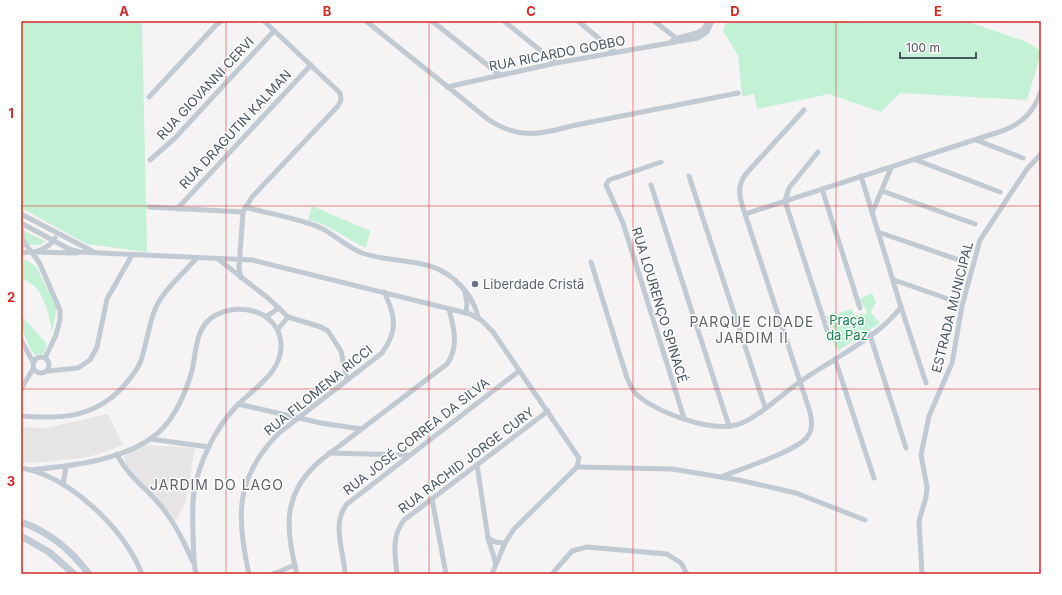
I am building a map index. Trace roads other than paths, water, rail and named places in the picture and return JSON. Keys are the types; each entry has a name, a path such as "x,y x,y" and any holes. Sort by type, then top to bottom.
{"main road":[{"path":"21,522 43,531 58,541 89,574"},
{"path":"21,536 49,552 74,574"}],"street":[{"path":"149,97 216,25 222,21"},
{"path":"241,278 239,259 244,210 340,103 340,93 264,21"},
{"path":"366,21 447,87 500,127 512,132 525,134 549,132 570,126 738,93"},
{"path":"432,21 500,75"},
{"path":"504,21 556,63"},
{"path":"578,21 615,52"},
{"path":"654,21 675,40"},
{"path":"708,24 712,21"},
{"name":"RUA RICARDO GOBBO","path":"447,87 556,63 703,36 708,24"},
{"name":"RUA GIOVANNI CERVI","path":"150,160 174,138 274,31"},
{"name":"RUA DRAGUTIN KALMAN","path":"176,209 311,65"},
{"path":"745,214 1005,130 1021,123 1033,110 1040,94"},
{"path":"721,477 798,446 806,438 811,428 812,420 800,381 740,198 741,181 804,110"},
{"path":"976,140 1023,158"},
{"path":"818,152 790,188 785,201 827,330"},
{"name":"ESTRADA MUNICIPAL","path":"922,574 919,521 926,497 927,487 921,455 929,416 952,363 962,306 980,240 1028,169 1041,154"},
{"path":"916,160 1000,192"},
{"name":"RUA LOURENÇO SPINACÉ","path":"661,162 609,180 606,187 613,199 684,418"},
{"path":"872,213 891,168"},
{"path":"689,176 765,407"},
{"path":"861,176 901,307 926,382"},
{"path":"651,186 729,426"},
{"path":"822,188 860,308"},
{"path":"882,191 975,224"},
{"path":"149,207 244,210 315,226 363,253 429,265 446,273 464,289 474,304 478,317"},
{"path":"21,214 56,234 96,253"},
{"path":"21,223 69,249 88,253"},
{"path":"21,229 23,241 39,262 58,305 60,315 54,340 45,358"},
{"path":"878,232 962,261"},
{"path":"21,253 43,249 53,241 56,234"},
{"path":"65,238 69,249"},
{"path":"21,248 23,241"},
{"path":"52,253 69,249"},
{"path":"30,252 96,253 239,259 264,262 478,317 493,332 578,455 577,467 521,521 505,543 492,574"},
{"path":"39,262 41,253"},
{"path":"33,369 39,372 74,369 82,366 90,360 97,347 107,299 132,255"},
{"path":"21,416 50,418 68,417 100,406 112,398 130,380 139,365 153,316 162,298 197,258"},
{"path":"218,259 288,317 321,327 333,337 341,351 347,380"},
{"path":"591,262 627,378 633,390 668,414 716,426 729,426 748,420 800,381 870,335 891,319 901,307"},
{"path":"894,280 954,301"},
{"path":"464,289 467,303 466,313"},
{"name":"RUA FILOMENA RICCI","path":"249,574 241,532 240,516 245,488 257,460 265,447 298,418 382,353 390,343 393,334 394,319 384,292"},
{"path":"267,316 279,308"},
{"path":"30,470 66,467 96,461 117,454 150,439 168,422 182,399 191,372 200,334 208,320 222,312 236,309 254,311 267,316 278,329 281,344 277,365 265,380 238,404 220,428 209,447 196,482 193,500 194,565"},
{"path":"297,574 289,528 290,506 294,494 308,471 329,453 413,392 447,364 454,352 455,344 449,309"},
{"path":"278,329 288,317"},
{"path":"870,335 906,448"},
{"path":"21,340 33,362 33,369 21,389"},
{"path":"33,362 39,358 45,358"},
{"path":"45,358 50,365 48,371"},
{"path":"835,359 874,478"},
{"name":"RUA JOSÉ CORREA DA SILVA","path":"345,574 338,522 342,510 353,498 519,371"},
{"path":"238,404 321,423 361,429"},
{"name":"RUA RACHID JORGE CURY","path":"397,574 394,552 395,534 404,520 548,411"},
{"path":"150,439 209,447"},
{"path":"329,453 408,455"},
{"path":"117,454 124,466 152,495 179,531 194,565 196,574"},
{"path":"476,466 488,538 496,565"},
{"path":"63,484 66,467"},
{"path":"577,467 672,469 721,477 790,491 865,520"},
{"path":"21,468 30,470 63,484 92,506 105,518 129,549 142,574"},
{"path":"432,499 446,574"},
{"path":"488,538 495,542 505,543"},
{"path":"552,574 572,551 576,548 586,546 667,554 681,564 687,574"},
{"path":"273,574 295,565"}],"place":[{"name":"Liberdade Cristã","path":"475,284"}],"district":[{"name":"PARQUE CIDADE JARDIM II","path":"752,330"},
{"name":"JARDIM DO LAGO","path":"217,484"}],"park label":[{"name":"Praça da Paz","path":"847,328"}]}
